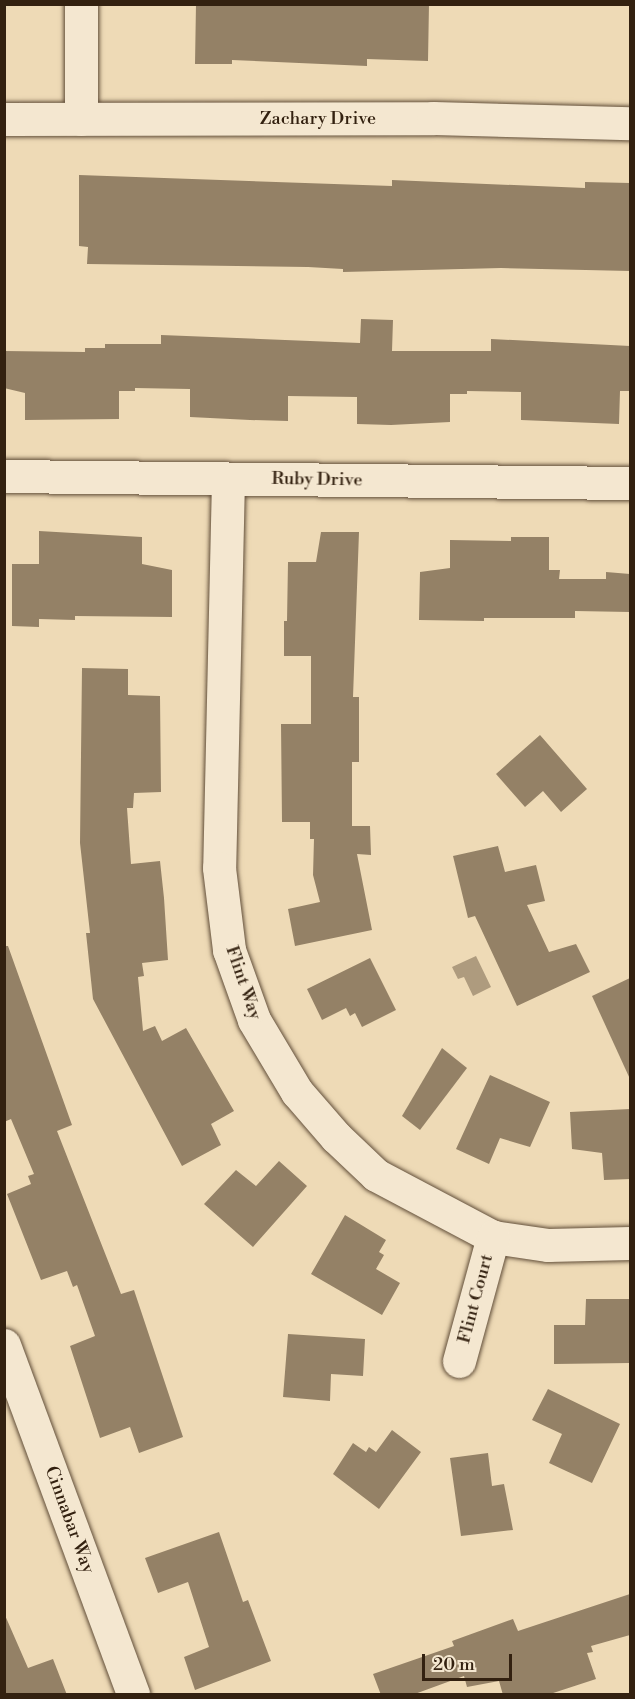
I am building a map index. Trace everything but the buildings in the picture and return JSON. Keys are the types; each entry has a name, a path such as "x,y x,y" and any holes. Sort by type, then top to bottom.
{"street":[{"path":"81,4 81,119"},
{"name":"Zachary Drive","path":"4,118 433,118 630,123"},
{"name":"Ruby Drive","path":"4,476 630,483"},
{"name":"Flint Way","path":"228,479 219,868 229,950 254,1020 297,1092 336,1137 376,1175 493,1236 548,1245 630,1243"},
{"name":"Flint Court","path":"459,1361 493,1236"},
{"name":"Cinnabar Way","path":"4,1345 133,1695"}],"shaded area":[{"path":"476,956 491,987 473,996 464,977 458,979 452,967"}]}
